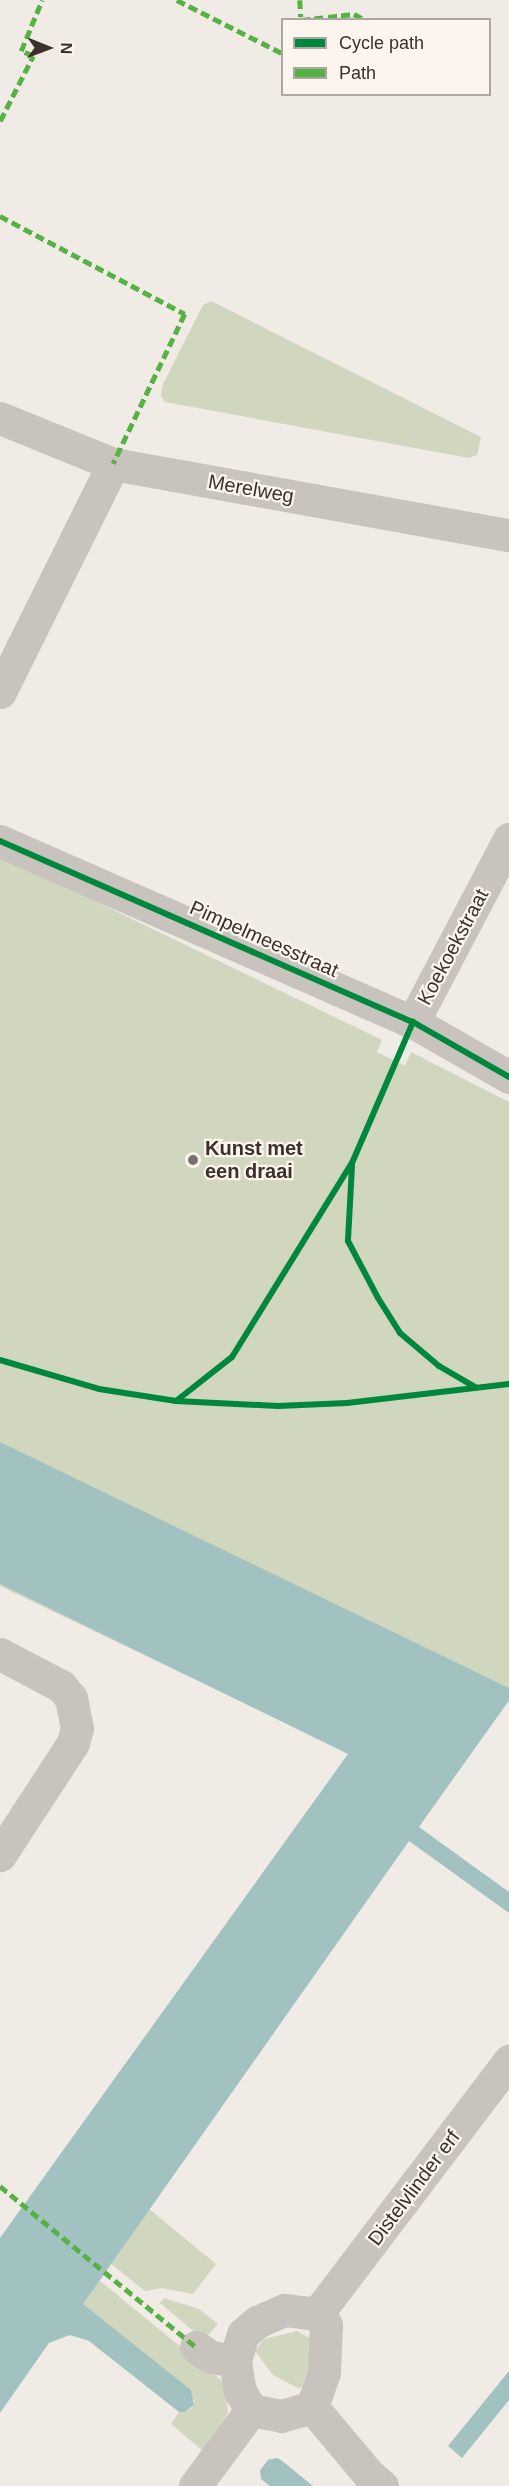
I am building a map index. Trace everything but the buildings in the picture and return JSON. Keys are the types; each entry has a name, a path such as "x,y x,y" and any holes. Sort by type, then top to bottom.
{"street":[{"name":"Merelweg","path":"0,418 113,464 509,535"},
{"path":"0,692 113,464"},
{"name":"Koekoekstraat","path":"413,1022 509,839"},
{"name":"Pimpelmeesstraat","path":"0,841 413,1022 509,1077"},
{"path":"0,1654 61,1686 71,1698 77,1728 73,1743 0,1855"},
{"name":"Distelvlinder erf","path":"317,2314 509,2061"},
{"path":"250,2410 240,2391 235,2361 243,2334 256,2322 284,2310 317,2314 326,2325 328,2339 324,2372 312,2407"},
{"path":"196,2347 211,2357 235,2361"},
{"path":"250,2410 281,2416 312,2407"},
{"path":"312,2407 369,2475 382,2486"},
{"path":"195,2486 250,2410"}],"green space":[{"path":"211,301 481,437 477,455 469,458 165,402 161,396 163,384 203,305"},
{"path":"0,855 382,1040 377,1052 405,1066 411,1052 509,1102 509,1701 440,1797 0,1586"},
{"path":"149,2209 216,2264 193,2294 162,2288 145,2291 111,2264"},
{"path":"99,2280 220,2379 226,2389 228,2413 203,2451 171,2424 179,2412 192,2408 195,2401 83,2304"},
{"path":"164,2298 199,2309 218,2324 204,2340 160,2303"},
{"path":"297,2331 311,2339 314,2351 302,2387 298,2388 273,2375 255,2351 264,2339"}],"water":[{"path":"0,1442 509,1688 509,1700 419,1827 509,1892 509,1913 409,1841 83,2304 191,2390 194,2405 184,2412 179,2412 89,2341 70,2335 49,2343 0,2413 0,2238 348,1754 0,1584"},
{"path":"509,2371 509,2400 462,2458 448,2446"},
{"path":"277,2458 313,2486 270,2486 261,2479 260,2470 268,2460"}],"marked path":[{"path":"0,121 33,56 21,51 42,0"},
{"path":"177,0 281,52"},
{"path":"300,0 301,17"},
{"path":"319,18 354,14 362,18"},
{"path":"0,216 185,314 113,464"},
{"path":"0,2186 196,2347"}],"cycle path":[{"path":"0,841 413,1022 509,1077"},
{"path":"176,1401 232,1357 352,1163 413,1022"},
{"path":"352,1166 348,1241 378,1298 400,1333 439,1366 475,1387"},
{"path":"0,1360 99,1389 176,1401 278,1406 347,1403 509,1384"}],"place":[{"name":"Kunst met een draai","path":"193,1160"}]}
